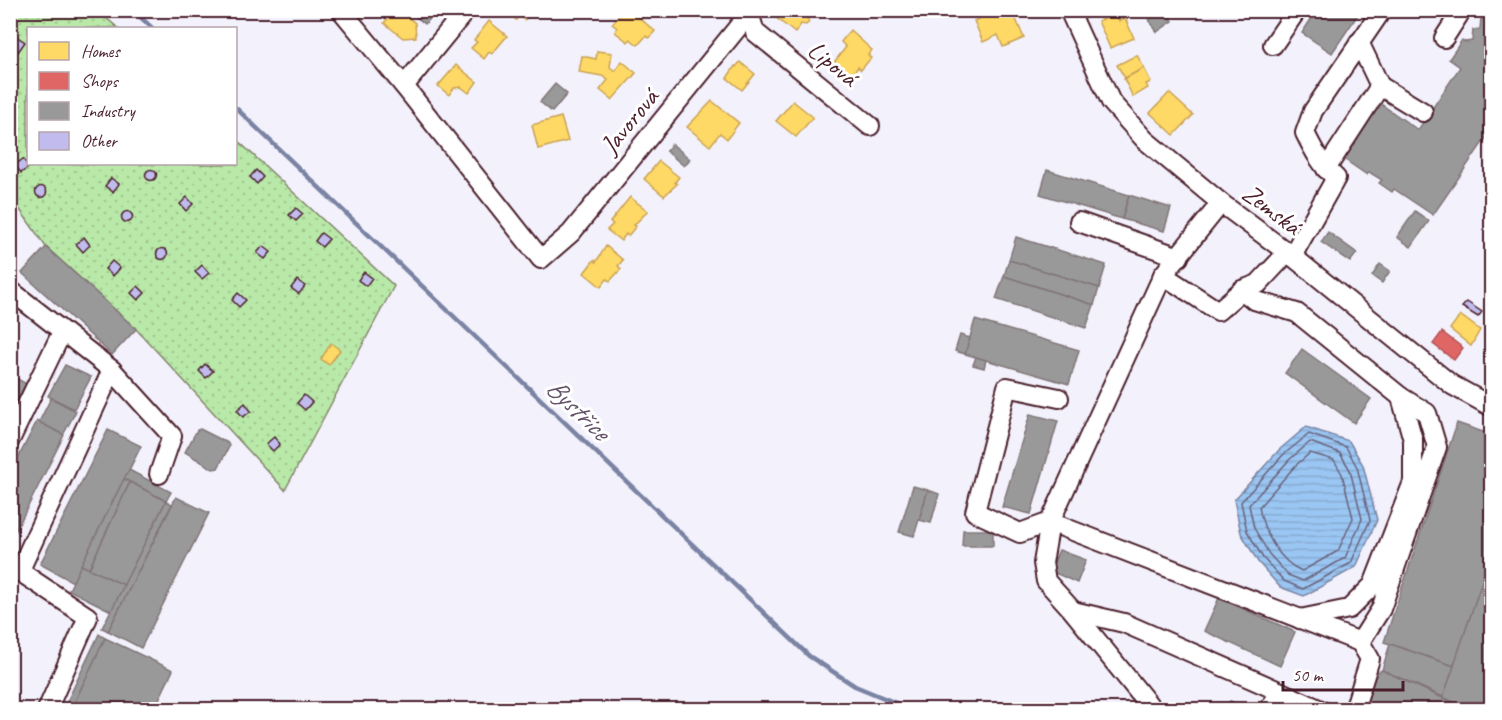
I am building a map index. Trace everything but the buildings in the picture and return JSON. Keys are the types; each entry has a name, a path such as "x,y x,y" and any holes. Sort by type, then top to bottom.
{"street":[{"path":"341,10 405,86 466,10"},
{"name":"Zemská","path":"1069,10 1111,102 1145,140 1221,203 1290,255 1452,385 1491,407"},
{"path":"1273,45 1297,10"},
{"path":"1163,275 1218,311 1242,290 1258,284 1290,255 1336,178 1317,157 1305,133 1313,111 1382,10"},
{"path":"1444,38 1462,10"},
{"name":"Javorová","path":"405,86 541,259 571,233 750,11"},
{"name":"Lipová","path":"750,11 755,33 870,126"},
{"path":"1359,42 1380,86 1423,112"},
{"path":"1326,169 1380,86"},
{"path":"1153,710 1046,581 1043,563 1050,522 1163,275 1221,203"},
{"path":"1078,222 1179,257"},
{"path":"10,290 112,370 172,436 159,474"},
{"path":"1242,290 1254,300 1297,313 1401,397 1427,412 1437,447 1381,609 1360,642"},
{"path":"10,440 62,332"},
{"path":"47,710 88,616 15,568 112,370"},
{"path":"1059,398 1007,387 975,512 1020,533 1050,522 1360,642 1370,660 1354,710"},
{"path":"1300,619 1349,609 1373,585 1413,482 1413,440 1401,397"},
{"path":"1073,611 1124,623 1321,710"},
{"path":"1268,710 1281,692"}],"green space":[{"path":"10,11 98,11 117,27 27,27 27,165 237,165 237,140 394,286 285,490 136,329 46,247 11,197"}],"water":[{"path":"1306,427 1349,441 1363,465 1377,520 1356,567 1304,596 1280,587 1258,562 1241,533 1234,500 1279,450"}],"waterway":[{"name":"Bystřice","path":"133,10 151,27"},
{"name":"Bystřice","path":"237,109 809,656 855,686 913,710"}]}
